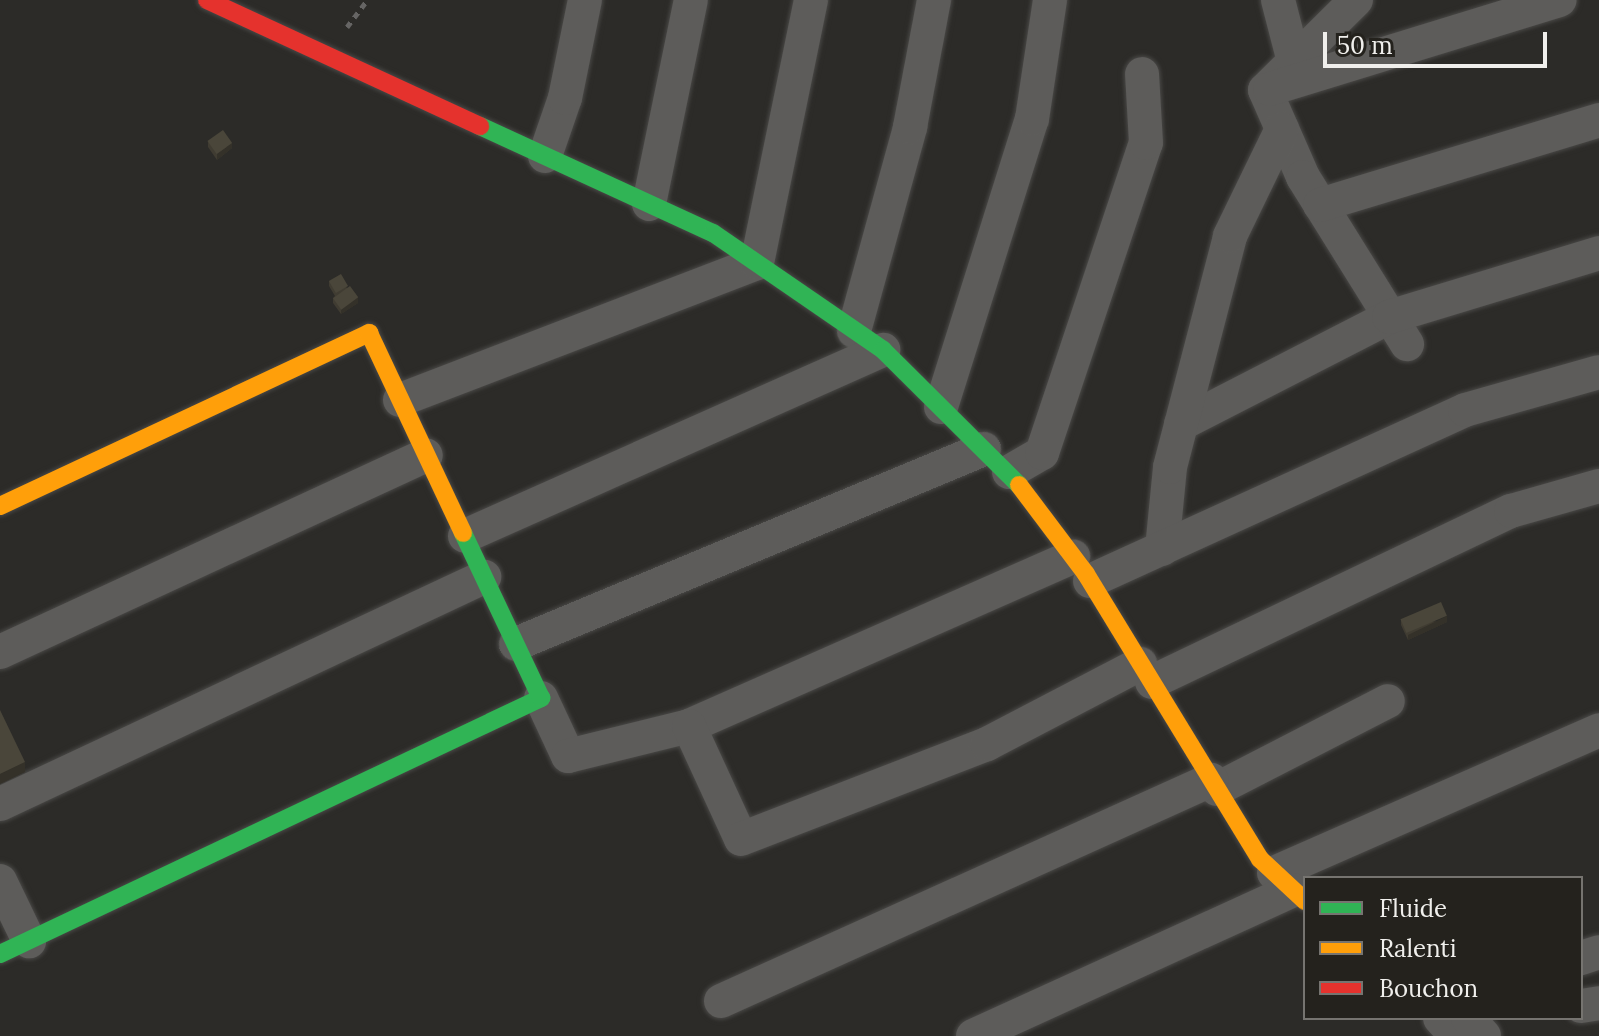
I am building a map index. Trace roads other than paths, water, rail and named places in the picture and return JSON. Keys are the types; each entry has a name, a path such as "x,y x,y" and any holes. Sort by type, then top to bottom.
{"street":[{"path":"207,0 713,233 883,350 1009,472 1082,569 1260,859 1291,888 973,1036"},
{"path":"545,156 565,98 585,0"},
{"path":"649,204 691,0"},
{"path":"757,263 811,0"},
{"path":"854,331 910,127 934,0"},
{"path":"941,407 1032,119 1050,0"},
{"path":"1278,0 1294,62"},
{"path":"1265,90 1356,0"},
{"path":"1265,90 1560,0"},
{"path":"1009,472 1042,453 1146,143 1142,74"},
{"path":"1265,90 1320,205 1398,330"},
{"path":"1320,205 1599,120"},
{"path":"1162,549 1170,467 1230,236 1282,129"},
{"path":"1181,424 1398,330 1599,253"},
{"path":"400,400 757,263"},
{"path":"0,506 369,333 568,756 689,726 1082,569 1162,549 1465,410 1599,372"},
{"path":"465,536 883,350"},
{"path":"516,644 984,449"},
{"path":"0,652 426,455"},
{"path":"689,726 741,839 987,744 1511,511 1599,486"},
{"path":"0,804 484,577"},
{"path":"0,881 14,947 541,698"},
{"path":"721,1001 1214,784 1388,701"},
{"path":"1314,876 1599,730"},
{"path":"1442,1020 1456,1036"},
{"path":"1470,1020 1484,1036"}]}
